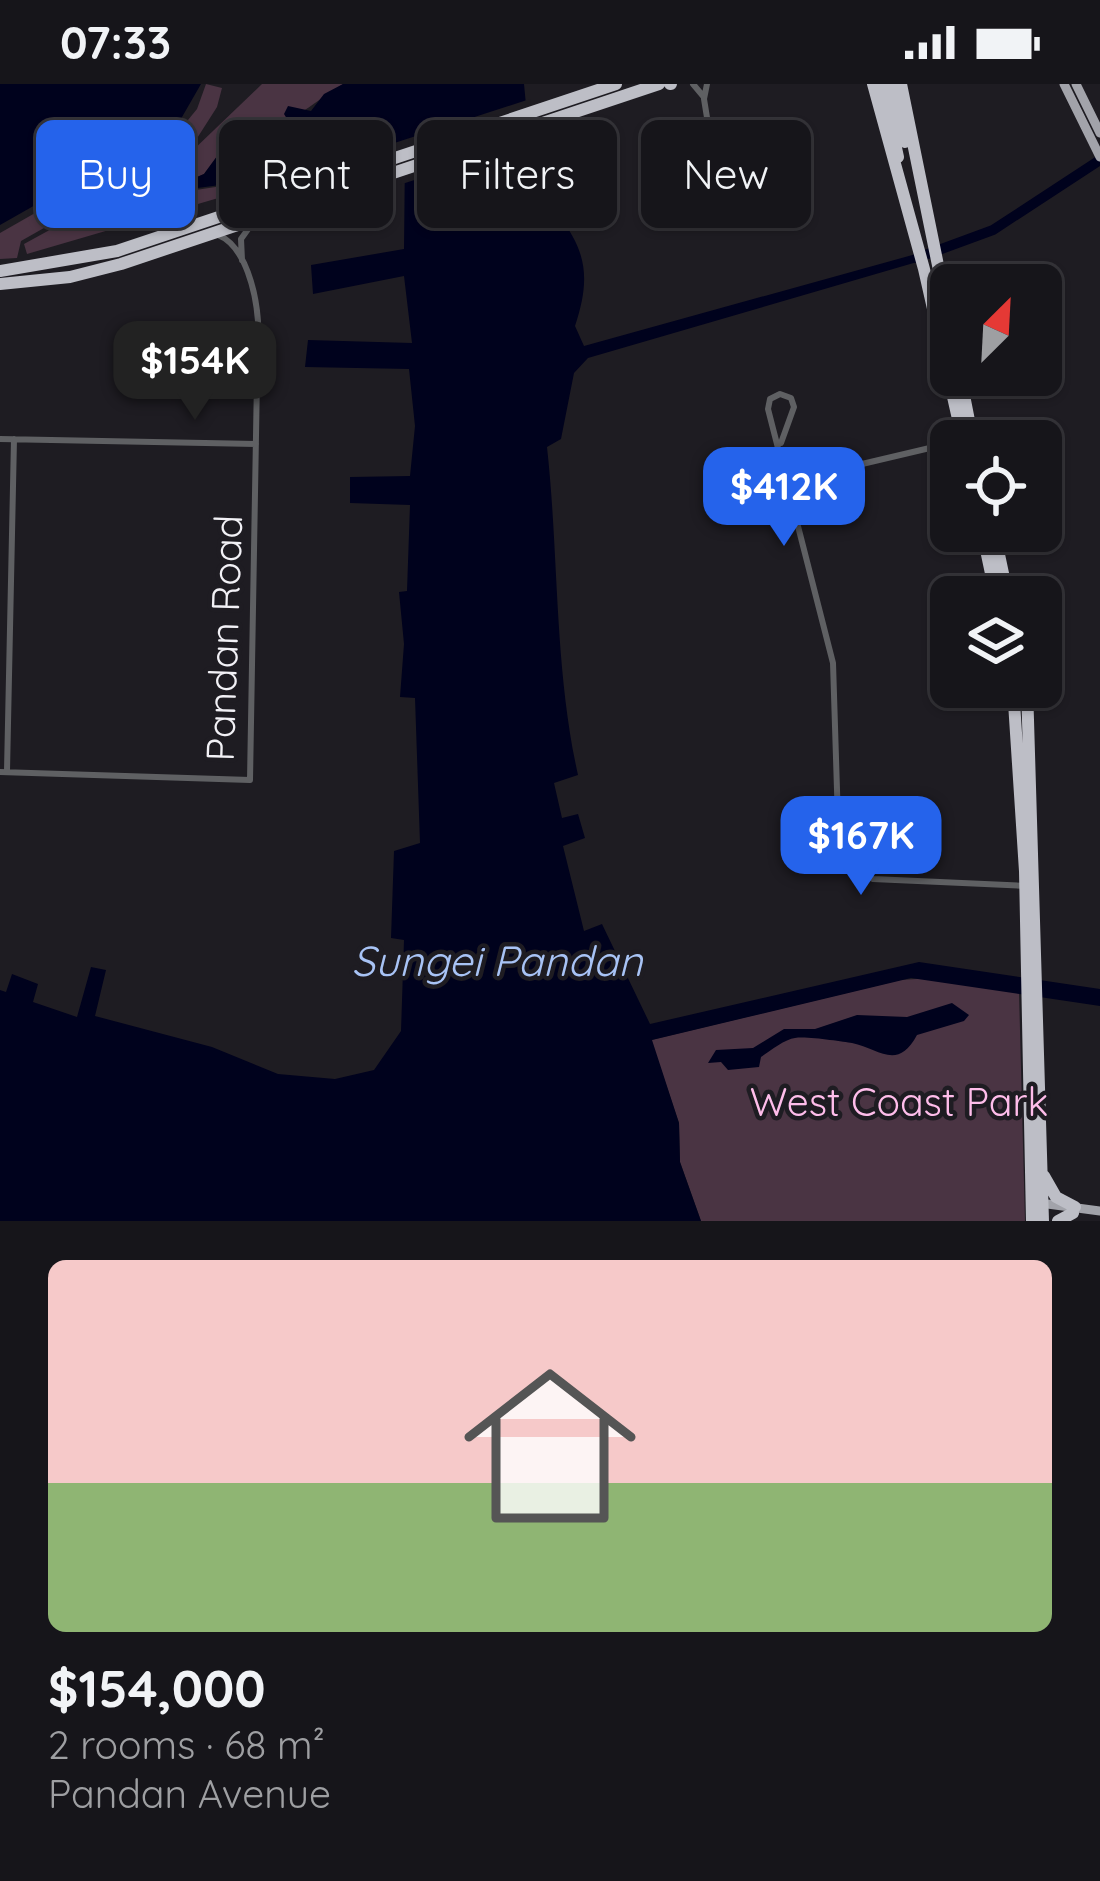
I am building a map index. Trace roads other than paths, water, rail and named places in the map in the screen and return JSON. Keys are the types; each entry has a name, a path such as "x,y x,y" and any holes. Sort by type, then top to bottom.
{"highway":[{"path":"393,175 570,107 616,84"},
{"path":"0,271 117,251 389,160 659,84"},
{"path":"878,84 898,134"},
{"path":"878,84 930,264"},
{"path":"892,84 898,134 923,238"},
{"path":"902,84 923,238"},
{"path":"0,284 70,277 228,228"},
{"path":"990,552 1000,576"},
{"path":"995,552 996,576"},
{"path":"1015,708 1030,886"},
{"path":"1027,708 1037,1211"},
{"path":"1033,996 1042,1169 1037,1211"},
{"path":"1042,1169 1055,1197 1074,1210 1058,1221"}],"main road":[{"path":"1064,84 1096,134"},
{"path":"1076,84 1096,134 1099,155"},
{"path":"1037,1211 1100,1214"}],"street":[{"path":"693,84 704,99"},
{"path":"707,84 707,120"},
{"path":"714,172 722,210 708,213 694,204 714,172"},
{"path":"242,260 241,239 252,228"},
{"path":"208,235 228,239 242,260"},
{"name":"Pandan Road","path":"14,439 3,772 250,780 258,321 242,260"},
{"path":"781,443 794,407 790,398 780,394 770,399 768,409 781,443 836,679 839,853 848,867 867,878 1030,886"},
{"path":"0,439 256,444"},
{"path":"790,481 930,448"}],"water":[{"path":"0,84 201,84 180,120 36,120 36,205 0,225"},
{"name":"Sungei Pandan","path":"343,84 524,84 527,120 417,120 417,228 567,228 583,268 583,295 575,326 584,346 916,254 917,262 588,358 574,373 561,439 547,447 561,652 578,775 554,783 562,818 578,814 585,838 563,846 584,931 602,924 650,1024 919,962 1100,989 1100,1006 911,978 652,1040 679,1123 680,1162 701,1221 0,1221 0,990 6,992 12,974 38,984 33,1002 77,1017 91,967 106,970 95,1016 212,1047 278,1074 335,1079 374,1070 401,1031 404,940 391,938 394,851 420,843 415,698 400,697 404,644 399,592 407,591 410,505 350,503 350,477 410,476 415,426 409,369 305,367 308,340 412,343 404,276 313,294 311,265 404,249 405,154 393,147 393,120 288,120 284,114 288,106 311,111 324,94"},
{"path":"219,154 219,185 195,188 195,178 204,174"},
{"path":"952,1003 969,1015 964,1021 917,1035 895,1055 852,1043 801,1038 761,1057 759,1067 728,1070 721,1062 708,1063 716,1050 753,1048 784,1029 815,1029 857,1015 907,1017"}],"waterway":[{"path":"917,258 993,230 1100,160"}],"park label":[{"name":"West Coast Park","path":"899,1102"}]}
